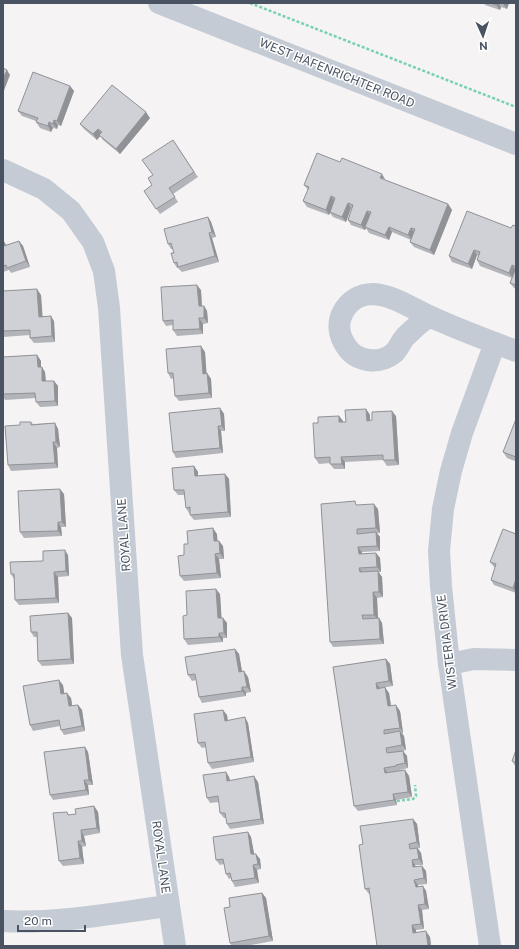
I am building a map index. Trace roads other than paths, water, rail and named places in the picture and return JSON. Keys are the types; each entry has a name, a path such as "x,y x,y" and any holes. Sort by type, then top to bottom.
{"street":[{"name":"WEST HAFENRICHTER ROAD","path":"159,3 516,144"},
{"name":"ROYAL LANE","path":"3,170 44,189 71,211 93,242 104,271 109,316 132,655 175,946"},
{"path":"428,316 516,351"},
{"name":"WISTERIA DRIVE","path":"490,946 449,664 439,551 443,509 451,471 462,433 495,343"},
{"path":"449,664 474,659 516,660"},
{"path":"3,921 34,922 60,920 168,906"}]}
